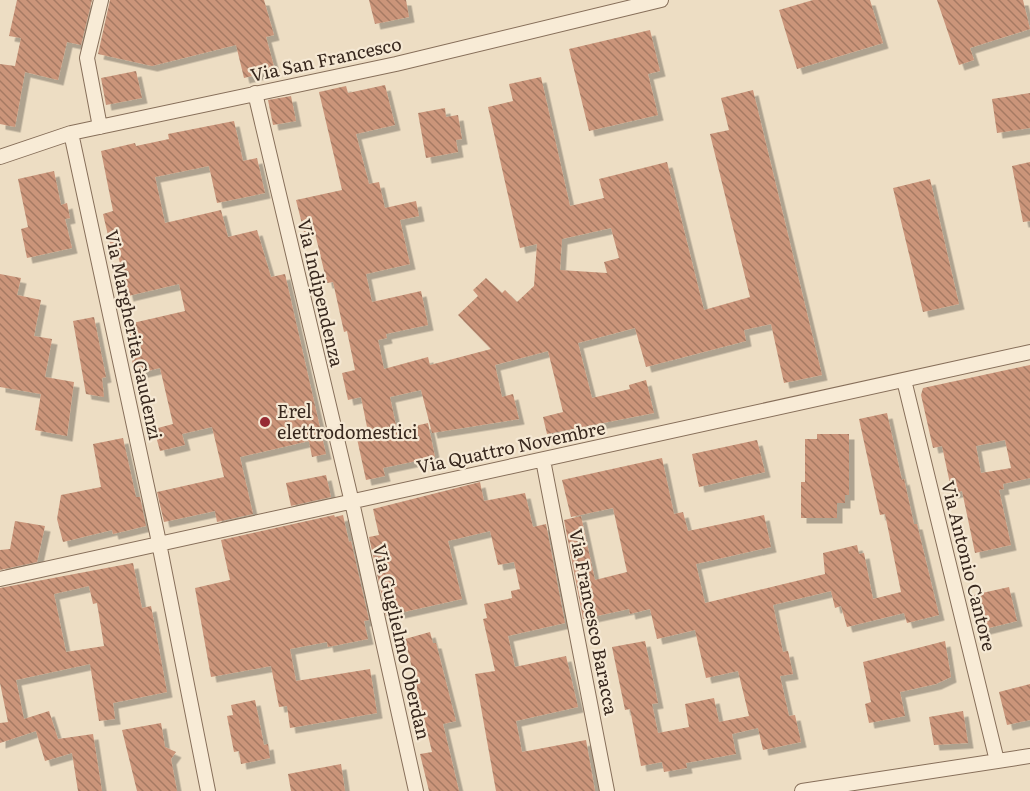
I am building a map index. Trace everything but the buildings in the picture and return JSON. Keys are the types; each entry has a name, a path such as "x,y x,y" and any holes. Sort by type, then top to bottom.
{"street":[{"path":"100,0 87,58 100,127"},
{"name":"Via San Francesco","path":"0,158 71,133 396,64 661,0"},
{"name":"Via Indipendenza","path":"255,93 351,500"},
{"name":"Via Margherita Gaudenzi","path":"71,133 159,544 208,791"},
{"name":"Via Quattro Novembre","path":"0,579 1030,352"},
{"name":"Via Antonio Cantore","path":"904,380 997,760"},
{"name":"Via Francesco Baracca","path":"543,460 607,791"},
{"name":"Via Guglielmo Oberdan","path":"351,500 416,791"},
{"path":"802,791 835,788 1030,756"}],"place":[{"name":"Erel elettrodomestici","path":"265,422"}]}
